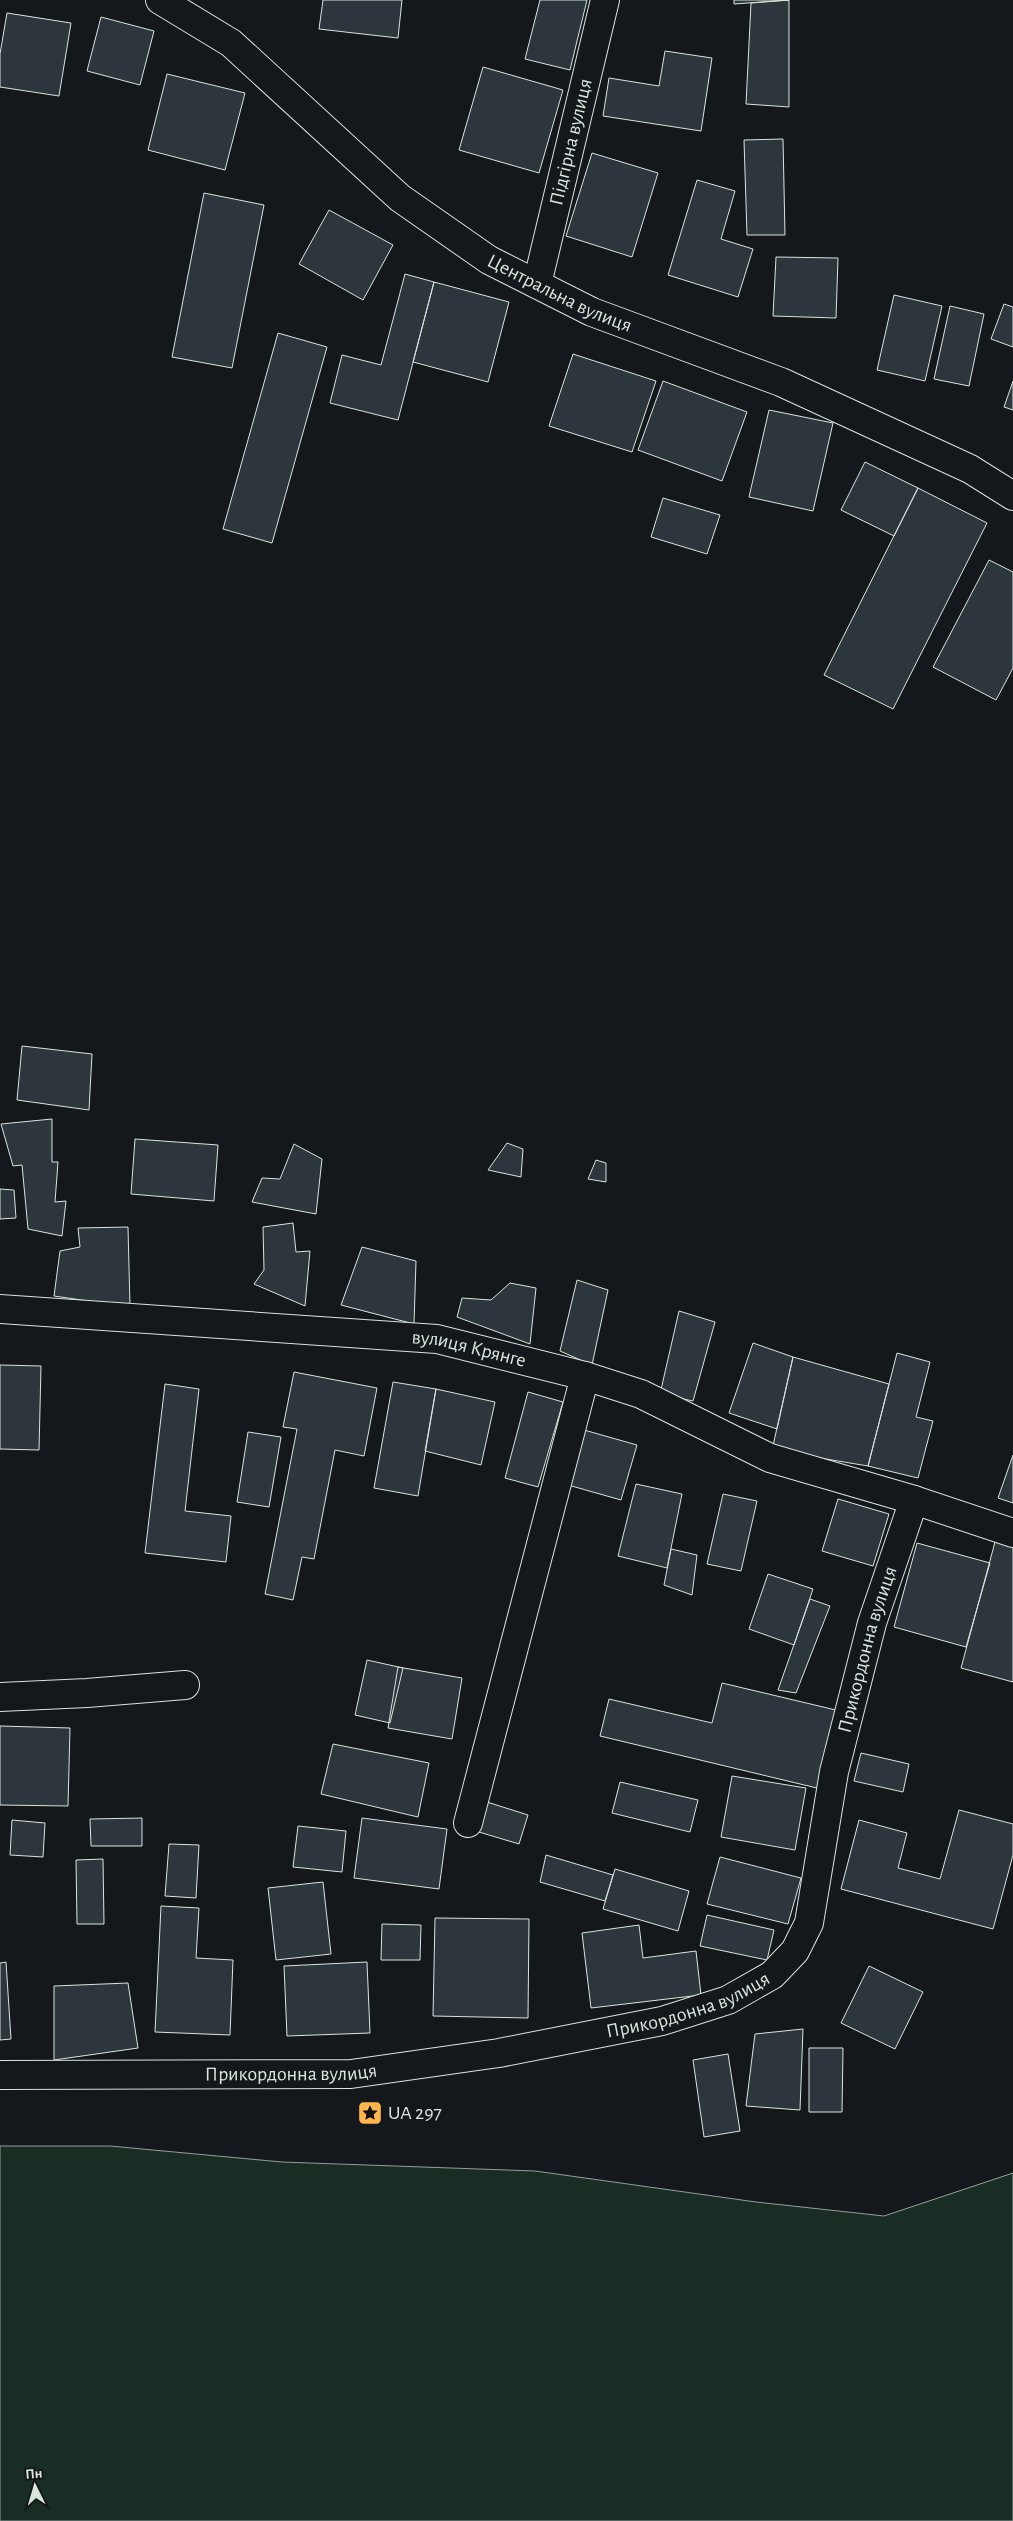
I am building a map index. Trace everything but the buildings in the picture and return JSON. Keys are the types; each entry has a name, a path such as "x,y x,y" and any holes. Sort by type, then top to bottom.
{"street":[{"name":"Центральна вулиця","path":"160,0 231,43 400,198 489,260 592,312 781,382 970,469 1013,496"},
{"name":"Підгірна вулиця","path":"537,284 605,0"},
{"name":"вулиця Крянге","path":"0,1309 437,1339 585,1376 641,1394 770,1458 914,1500"},
{"path":"468,1823 585,1376"},
{"path":"914,1500 1013,1533"},
{"name":"Прикордонна вулиця","path":"0,2075 351,2074 499,2053 662,2021 728,2000 772,1975 795,1951 809,1923 834,1772 872,1623 914,1500"},
{"path":"0,1697 87,1693 185,1685"}],"green space":[{"path":"0,2146 110,2146 282,2162 535,2171 756,2202 884,2216 1013,2173 1013,2521 0,2521"}],"place":[{"name":"UA 297","path":"370,2113"}]}
